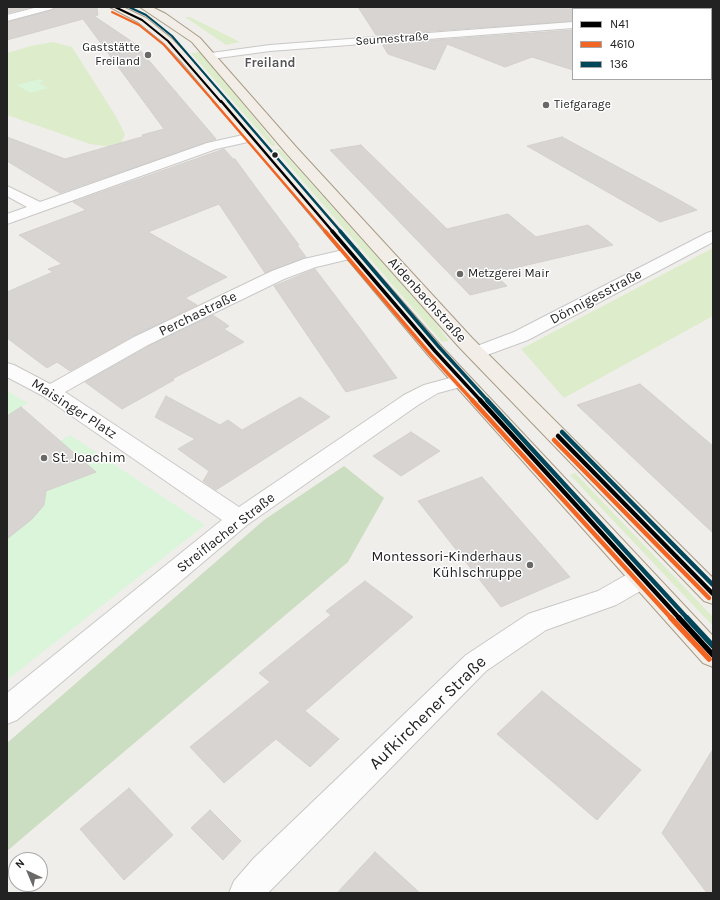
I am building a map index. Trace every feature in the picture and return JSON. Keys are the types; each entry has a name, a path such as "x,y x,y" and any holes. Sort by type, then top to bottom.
{"main road":[{"name":"Aidenbachstraße","path":"115,7 142,20 168,41 185,59 461,380 713,655"},
{"name":"Aidenbachstraße","path":"145,7 181,28 196,40 292,151 476,353 713,594"}],"street":[{"path":"7,18 49,7"},
{"name":"Seumestraße","path":"211,56 270,48 499,32 572,25"},
{"path":"7,219 212,146 252,137"},
{"path":"7,190 38,207"},
{"name":"Dönnigesstraße","path":"476,353 521,336 713,236"},
{"name":"Perchastraße","path":"50,392 141,341 278,275 310,264 352,253"},
{"name":"Maisinger Platz","path":"7,369 50,392 239,519"},
{"name":"Streiflacher Straße","path":"7,711 239,519 411,400 431,389 461,380"},
{"name":"Aufkirchener Straße","path":"246,893 266,870 476,663 537,622 607,598 642,578"}],"green space":[{"path":"713,7 713,78 712,8 705,8"},
{"path":"185,17 190,17 240,42 226,45"},
{"path":"53,42 72,47 115,115 125,134 119,148 90,144 7,115 7,53 31,46"},
{"path":"201,52 276,145 272,146 191,53"},
{"path":"40,79 44,81 39,83 48,88 30,93 17,85"},
{"path":"275,149 280,149 432,318 449,341 442,342"},
{"path":"713,248 713,316 564,398 521,349"},
{"path":"7,391 28,403 7,416"},
{"path":"70,435 205,525 7,680 7,537 44,505 46,491 96,472 60,441"},
{"path":"344,466 384,498 348,562 7,851 7,743 264,520"},
{"path":"575,473 713,617 713,626 570,475"}],"building":[{"path":"7,7 32,7 7,13"},
{"path":"56,7 97,7 98,15 94,16 134,43 216,139 60,193 7,161 7,137 65,159 164,129 83,19 7,40 7,22 52,10"},
{"path":"358,7 573,7 572,21 376,35"},
{"path":"572,30 572,70 532,57 505,67 447,44 435,70 388,54 382,44"},
{"path":"562,137 697,210 660,222 527,146"},
{"path":"361,145 447,229 508,214 536,237 588,225 613,245 493,273 507,286 470,295 330,150"},
{"path":"224,149 233,159 235,159 299,245 297,245 306,257 265,273 219,204 148,232 227,277 185,298 197,305 133,336 70,371 57,362 47,368 7,338 7,292 53,272 48,269 62,264 19,235 86,210 73,202"},
{"path":"315,269 397,378 346,392 274,286"},
{"path":"213,315 229,326 224,329 244,342 172,379 174,380 122,409 85,382 149,346"},
{"path":"640,384 713,446 713,533 577,405"},
{"path":"166,396 220,425 228,420 242,430 300,397 330,417 216,490 203,481 209,471 178,449 195,439 155,417"},
{"name":"St. Joachim","path":"21,407 96,472 46,491 44,505 32,519 7,539 7,416"},
{"path":"411,432 440,451 401,476 373,456"},
{"path":"482,477 570,577 501,607 418,501"},
{"path":"365,581 413,617 305,711 339,739 310,767 276,739 224,783 190,747 270,682 259,673 331,615 326,611"},
{"path":"542,691 641,770 597,820 497,734"},
{"path":"713,749 713,893 707,893 662,833"},
{"path":"129,788 173,835 124,880 80,829"},
{"path":"210,810 241,841 223,860 191,828"},
{"path":"375,852 420,893 337,893"}],"transit line":[{"name":"N41","path":"115,7 142,20 168,41 185,59 435,351 713,655"},
{"name":"136","path":"129,7 146,15 172,36 439,347 713,646"},
{"name":"4610","path":"112,12 139,25 164,45 181,63 431,355 709,659"},
{"name":"136","path":"562,432 713,585"},
{"name":"N41","path":"558,436 713,594"},
{"name":"4610","path":"554,440 709,598"}],"place":[{"name":"Gaststätte Freiland","path":"148,55"},
{"name":"Tiefgarage","path":"546,105"},
{"name":"Metzgerei Mair","path":"460,274"},
{"name":"St. Joachim","path":"44,458"},
{"name":"Montessori-Kinderhaus Kühlschruppe","path":"530,565"}],"district":[{"name":"Freiland","path":"270,63"}]}
